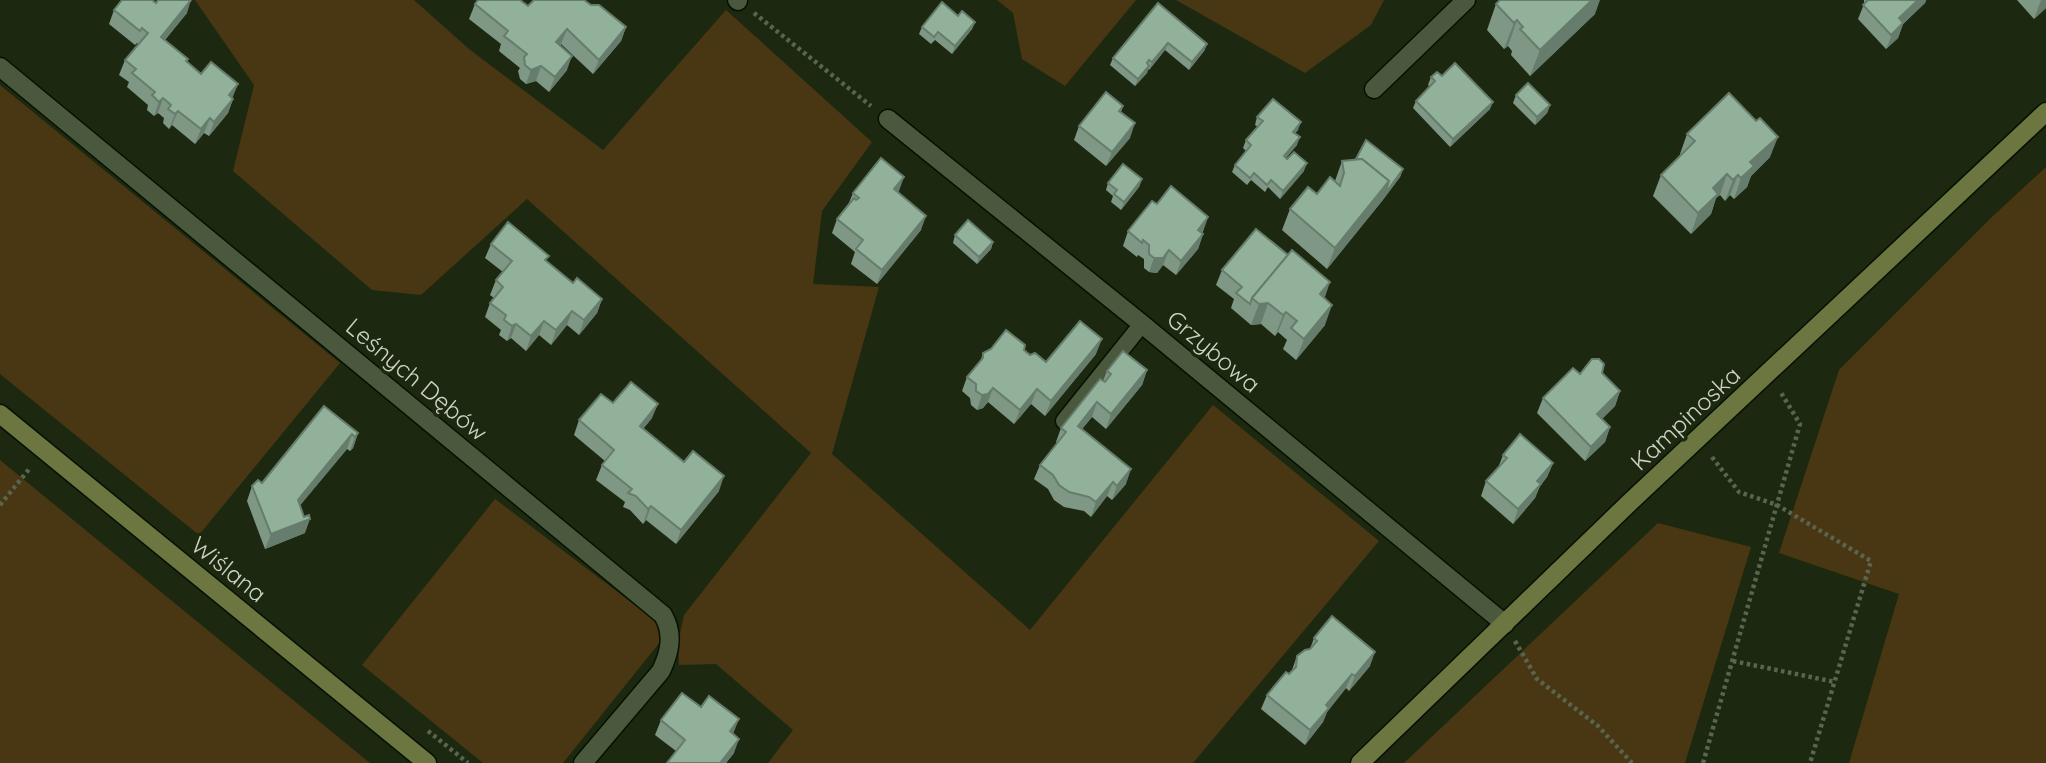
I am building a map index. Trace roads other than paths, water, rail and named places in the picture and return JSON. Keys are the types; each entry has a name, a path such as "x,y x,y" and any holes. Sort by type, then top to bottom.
{"main road":[{"name":"Kampinoska","path":"1360,763 1698,439 2046,112"},
{"name":"Wiślana","path":"0,414 427,763"}],"street":[{"path":"1374,89 1466,0"},
{"name":"Leśnych Dębów","path":"0,67 663,615 670,627 670,640 669,653 661,671 583,763"},
{"name":"Grzybowa","path":"888,119 1142,324 1505,624"}],"lane":[{"path":"1064,421 1142,324"}]}
